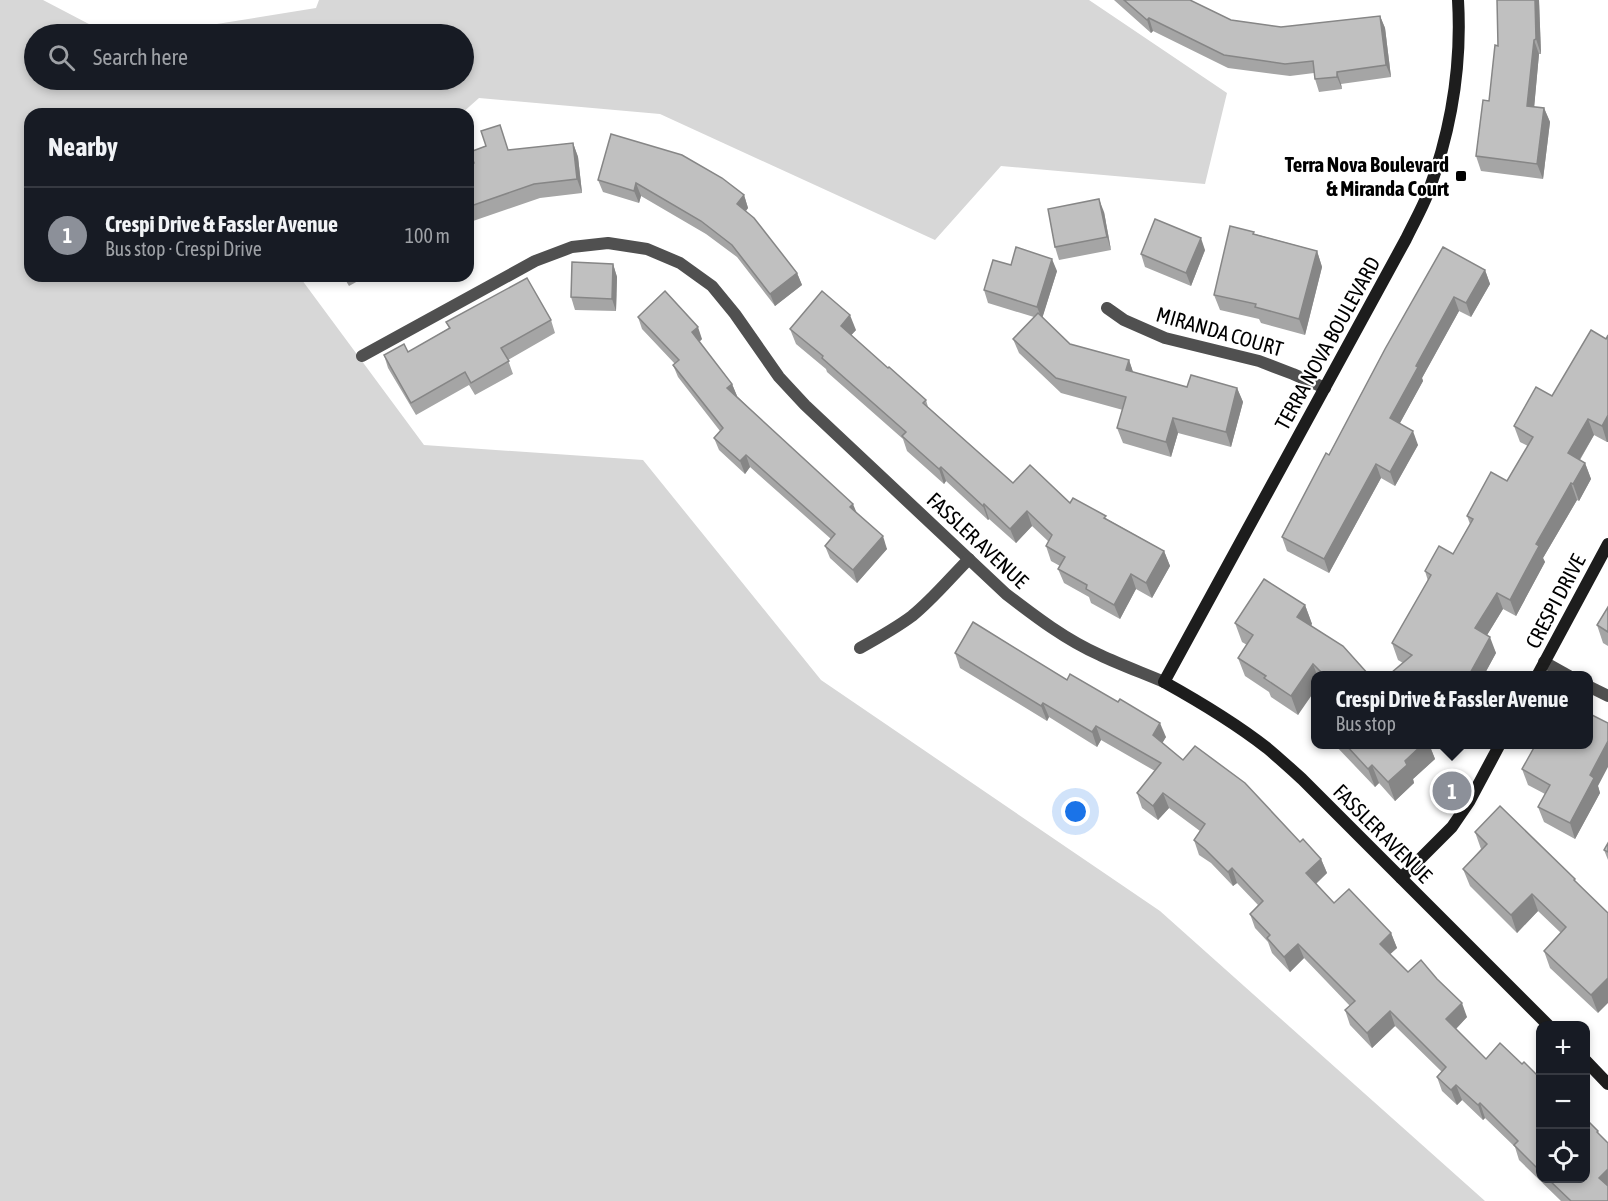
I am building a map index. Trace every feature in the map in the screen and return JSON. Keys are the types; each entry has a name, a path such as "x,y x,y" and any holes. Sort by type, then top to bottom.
{"street":[{"name":"TERRA NOVA BOULEVARD","path":"1164,682 1406,239 1427,195 1453,106 1457,65 1458,0"},
{"name":"FASSLER AVENUE","path":"362,356 535,261 572,247 608,243 647,249 680,262 711,286 735,314 779,377 805,405 1006,594 1067,638 1100,656 1164,682 1197,700 1267,748 1302,779 1545,1021"},
{"name":"MIRANDA COURT","path":"1107,308 1124,320 1166,338 1259,361 1325,388"},
{"name":"CRESPI DRIVE","path":"1539,671 1608,544"},
{"path":"860,648 886,634 911,616 969,559"},
{"path":"1544,662 1561,671"},
{"path":"1593,688 1608,696"},
{"path":"1401,878 1452,827 1469,802 1497,749"},
{"path":"1590,1065 1608,1084"}],"shaded area":[{"path":"0,0 43,0 89,24 24,24 24,90 474,90 474,24 216,24 316,8 319,0 1089,0 1227,93 1205,184 1001,166 935,240 660,114 479,98 468,108 24,108 24,282 303,282 424,445 643,460 821,680 1160,911 1485,1201 0,1201"}],"building":[{"path":"1124,0 1190,0 1231,20 1281,27 1380,16 1386,65 1337,72 1337,77 1315,79 1313,61 1285,64 1224,55 1149,18 1147,20"},
{"path":"1497,0 1535,0 1536,39 1534,40 1527,106 1544,108 1537,164 1476,156 1483,100 1489,101 1495,45 1498,46"},
{"path":"500,125 508,150 573,143 577,179 534,184 474,205 474,150 486,146 481,131"},
{"path":"611,134 682,155 722,178 744,195 737,204 754,218 797,273 770,294 732,245 701,221 636,183 634,191 598,180"},
{"path":"1099,199 1107,237 1055,247 1048,209"},
{"path":"1155,219 1201,238 1186,273 1141,254"},
{"path":"1230,226 1317,251 1299,319 1255,307 1256,304 1214,295"},
{"path":"1016,247 1052,259 1037,307 984,290 993,260 1011,265"},
{"path":"1443,247 1485,270 1466,303 1454,297 1390,418 1413,431 1390,472 1376,464 1324,559 1282,537 1326,453 1329,455 1385,349"},
{"path":"572,262 613,264 612,299 571,297"},
{"path":"527,278 551,320 501,348 509,361 471,383 465,372 411,403 384,355 404,344 408,352 450,328 446,322"},
{"path":"665,291 698,327 692,332 732,384 727,388 853,504 850,507 883,536 853,570 825,546 835,534 746,455 740,461 714,438 723,428 673,365 679,360 638,317"},
{"path":"822,291 850,315 841,326 926,400 923,403 1013,483 1030,465 1070,503 1073,498 1164,551 1146,583 1131,574 1114,605 1086,589 1087,585 1058,569 1065,557 1046,546 1052,535 1027,511 1010,529 984,504 983,506 941,467 939,469 902,436 906,432 790,329"},
{"path":"1038,313 1070,344 1129,360 1126,370 1187,387 1191,375 1237,388 1226,432 1173,418 1166,442 1117,428 1126,397 1056,378 1013,339"},
{"path":"1591,330 1606,339 1608,335 1608,415 1602,426 1588,419 1568,453 1585,463 1536,544 1539,546 1510,600 1497,593 1475,628 1490,637 1471,671 1393,671 1412,655 1392,643 1431,575 1425,571 1439,546 1453,554 1473,519 1467,516 1491,472 1507,481 1533,437 1514,426 1536,387 1552,396"},
{"path":"1264,579 1305,605 1297,617 1343,646 1365,671 1320,671 1313,664 1291,696 1238,658 1253,635 1235,623"},
{"path":"1608,607 1608,632 1597,625"},
{"path":"973,622 1067,680 1070,674 1118,702 1120,699 1160,723 1153,735 1183,760 1195,746 1245,783 1300,842 1303,839 1321,859 1306,873 1334,903 1349,889 1391,933 1380,944 1408,972 1421,960 1462,1003 1446,1019 1486,1059 1500,1043 1536,1074 1536,1167 1514,1145 1518,1141 1480,1103 1478,1105 1456,1085 1451,1090 1437,1077 1446,1067 1390,1011 1367,1033 1345,1010 1355,1001 1298,944 1284,957 1267,938 1270,935 1250,914 1263,901 1232,868 1228,872 1194,840 1205,824 1163,793 1153,806 1137,793 1161,763 1096,726 1092,732 1043,703 1041,706 955,653"},
{"path":"1593,716 1608,723 1608,741 1590,775 1594,778 1570,823 1538,807 1550,785 1522,769 1533,749 1593,749"},
{"path":"1350,749 1418,749 1405,761 1407,765 1388,782 1372,765 1368,769"},
{"path":"1500,806 1608,913 1608,978 1591,995 1544,951 1566,927 1532,894 1511,915 1463,869 1487,844 1475,832"},
{"path":"1590,1123 1608,1143 1608,1169 1599,1178 1608,1186 1608,1201 1571,1201 1552,1183 1590,1183"}],"place":[{"name":"Terra Nova Boulevard & Miranda Court","path":"1461,176"},
{"name":"Crespi Drive & Fassler Avenue","path":"1452,791"}]}
